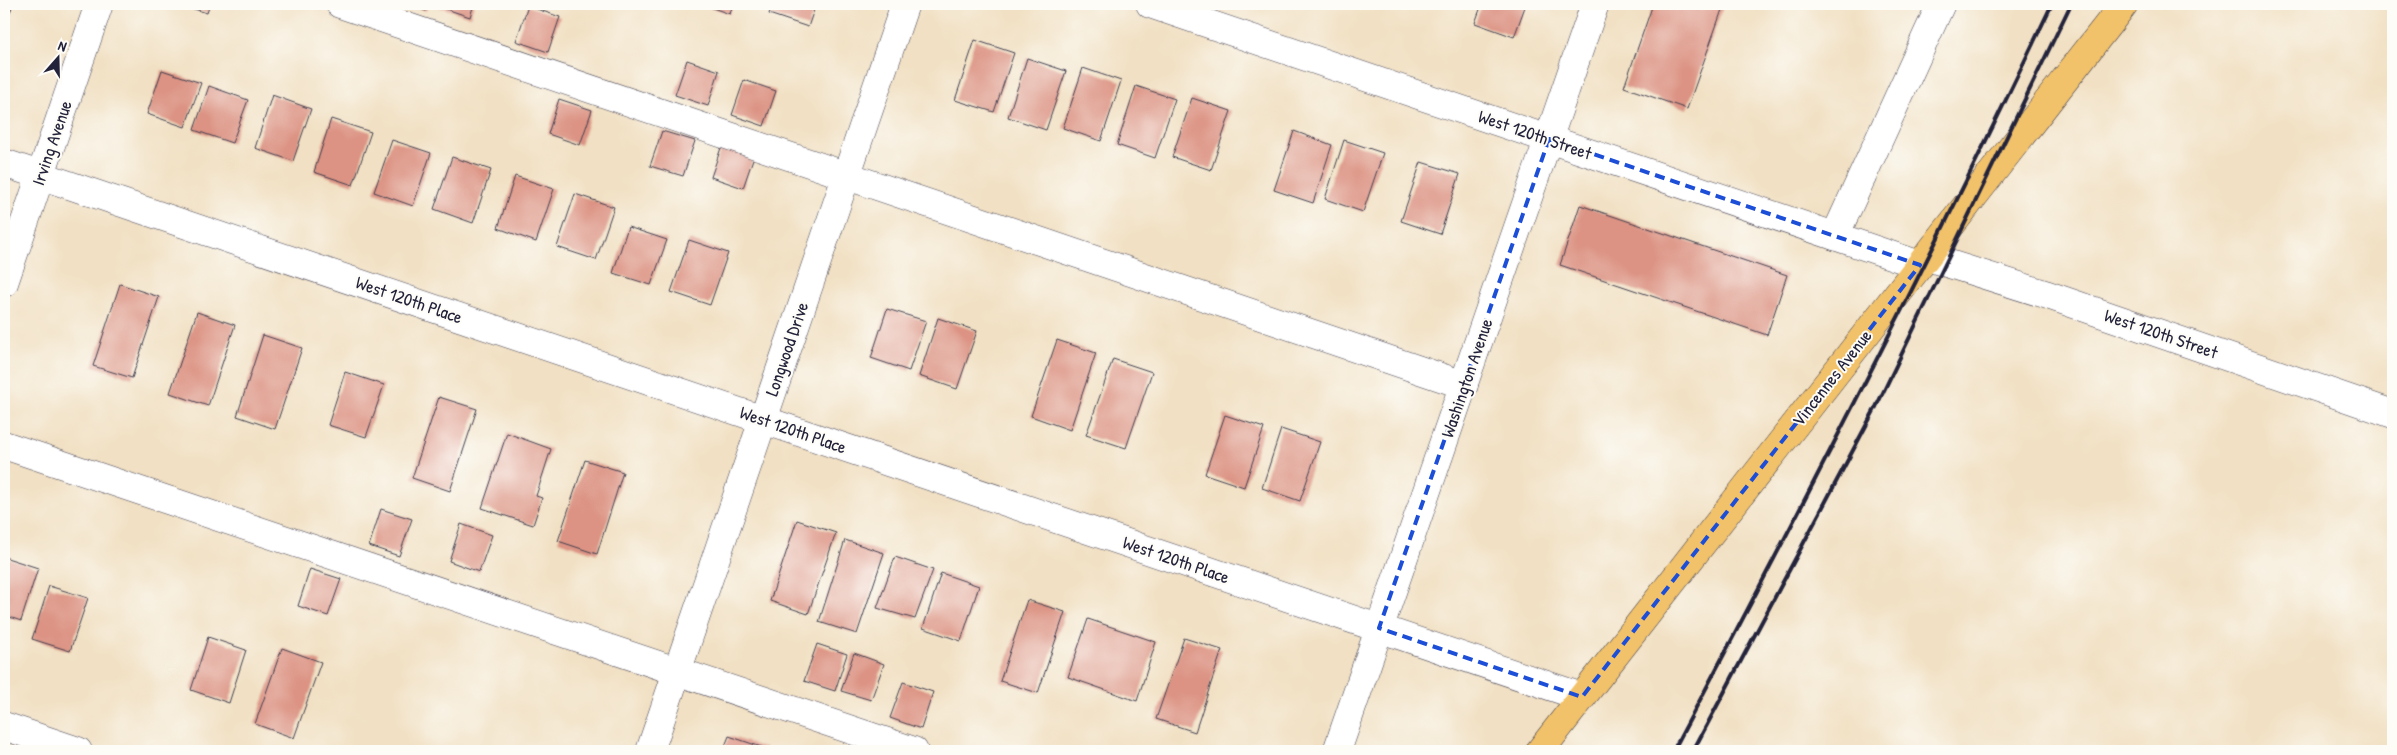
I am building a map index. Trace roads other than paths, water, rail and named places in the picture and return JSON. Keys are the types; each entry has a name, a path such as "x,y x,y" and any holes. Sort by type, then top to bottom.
{"main road":[{"name":"Vincennes Avenue","path":"1540,751 2124,4"}],"street":[{"name":"Irving Avenue","path":"4,283 99,4"},
{"path":"340,4 1464,385"},
{"name":"Longwood Drive","path":"650,751 905,4"},
{"name":"West 120th Street","path":"1150,4 1834,236 2045,294 2393,414"},
{"name":"Washington Avenue","path":"1337,751 1595,4"},
{"path":"1834,236 1941,4"},
{"name":"West 120th Place","path":"4,163 1582,697"},
{"path":"4,445 914,751"},
{"path":"4,726 78,751"}],"railway":[{"path":"1673,751 1867,379 1961,192 2052,4"},
{"path":"1693,751 1876,407 2071,4"}]}
